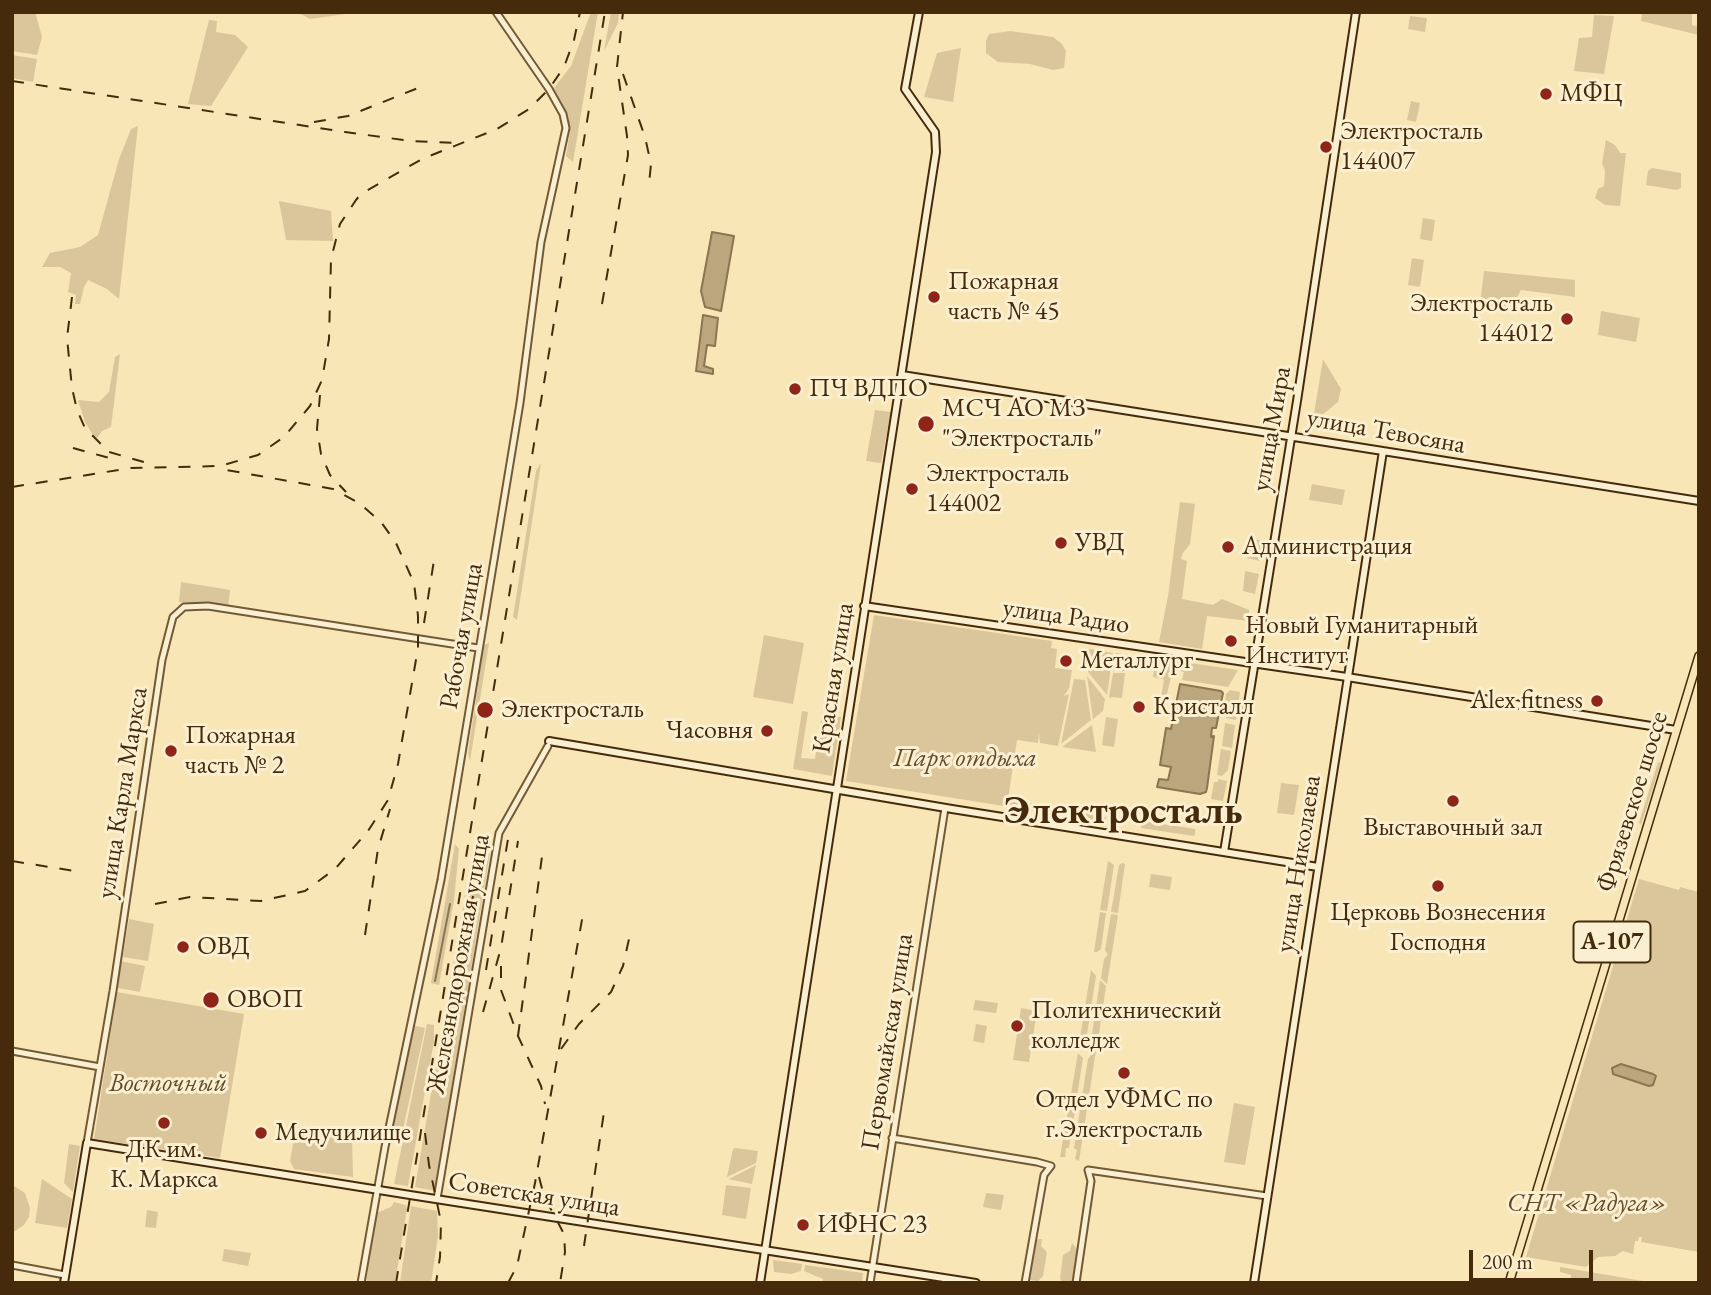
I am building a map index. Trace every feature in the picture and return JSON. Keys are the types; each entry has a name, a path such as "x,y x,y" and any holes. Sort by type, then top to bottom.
{"highway":[{"name":"Фрязевское шоссе","path":"1509,1283 1699,656"}],"main road":[{"name":"Красная улица","path":"760,1283 937,144 935,132 905,89 919,12"},
{"name":"улица Мира","path":"1224,852 1356,12"},
{"name":"улица Тевосяна","path":"902,375 1699,501"},
{"name":"улица Николаева","path":"1254,1283 1384,451"},
{"name":"улица Радио","path":"864,606 1254,662 1676,730"},
{"path":"548,744 1318,867"},
{"name":"Советская улица","path":"87,1143 976,1283"},
{"name":"улица Карла Маркса","path":"64,1279 87,1143"}],"street":[{"name":"Рабочая улица","path":"361,1283 376,1190 441,880 520,403 541,242 566,128 563,114 549,89 495,12"},
{"name":"улица Карла Маркса","path":"87,1143 162,660 173,617 184,607 208,606 478,648"},
{"name":"Железнодорожная улица","path":"437,1199 499,833 548,744"},
{"name":"Первомайская улица","path":"870,1283 945,807"},
{"path":"12,1051 100,1066"},
{"path":"892,1138 1051,1166 1044,1175 1025,1283"},
{"path":"1076,1283 1091,1181 1088,1170 1267,1196"},
{"path":"12,1265 64,1279"}],"green space":[{"path":"12,12 35,12 42,37 37,55 12,51"},
{"path":"297,12 360,12 310,19"},
{"path":"591,12 598,12 573,162 566,156 570,132 568,114 554,88 571,66"},
{"path":"611,12 619,12 618,23 604,51"},
{"path":"1642,12 1692,12 1692,25 1699,27 1699,35 1641,21"},
{"path":"1594,15 1614,16 1604,74 1574,71 1579,38 1592,37"},
{"path":"1410,16 1427,18 1425,32 1408,29"},
{"path":"209,20 217,21 216,32 235,35 248,47 211,106 188,104"},
{"path":"1010,31 1053,37 1066,51 1064,68 1053,70 1030,64 998,62 986,53 989,34"},
{"path":"961,48 953,102 924,97 937,53"},
{"path":"12,55 37,59 33,82 12,78"},
{"path":"1411,101 1420,103 1416,122 1407,120"},
{"path":"138,126 119,299 107,289 88,280 80,304 75,304 76,295 68,292 71,273 60,267 42,267 50,253 80,247 98,235 119,159 131,129"},
{"path":"1606,140 1615,145 1620,153 1626,153 1620,206 1605,205 1595,198 1598,189 1604,186 1605,171 1602,163"},
{"path":"1652,168 1681,173 1681,188 1677,190 1646,185 1648,171"},
{"path":"279,201 331,211 333,241 286,240"},
{"path":"1423,218 1435,220 1432,241 1420,239"},
{"path":"1412,258 1424,260 1420,287 1408,285"},
{"path":"1484,271 1575,280 1575,297 1521,290 1511,309 1480,304"},
{"path":"1601,311 1640,318 1636,342 1598,335"},
{"path":"120,354 111,427 102,431 97,438 85,422 78,400 99,402 109,392 115,357"},
{"path":"1323,359 1341,389 1338,402 1321,416 1314,414"},
{"path":"875,410 891,412 881,463 866,461"},
{"path":"541,463 517,620 513,617 536,471"},
{"path":"1312,484 1345,490 1342,505 1309,500"},
{"path":"1180,502 1195,504 1190,544 1181,559 1187,561 1182,599 1213,605 1222,599 1249,610 1249,621 1207,616 1202,649 1159,642"},
{"path":"1250,538 1263,541 1260,561 1247,558"},
{"path":"1245,571 1259,574 1255,594 1243,591"},
{"path":"181,582 230,590 228,608 179,602"},
{"name":"Парк отдыха","path":"874,615 1052,641 1051,648 1057,649 1055,668 1072,670 1069,688 1064,696 1069,694 1058,746 1040,743 1039,733 1038,743 1017,740 1008,799 1106,817 1105,822 846,781"},
{"path":"764,635 804,643 793,704 753,697"},
{"path":"489,643 470,761 468,753 484,645"},
{"path":"1084,648 1113,653 1107,695 1088,672 1089,668 1081,666"},
{"path":"1116,653 1128,655 1126,671 1113,671"},
{"path":"1156,659 1179,662 1171,677 1166,698 1161,698 1164,679 1153,677"},
{"path":"1183,662 1238,670 1228,687 1182,680"},
{"path":"1113,673 1125,673 1122,698 1109,697"},
{"path":"1087,676 1105,699 1103,711 1093,719"},
{"path":"1074,679 1085,680 1091,720 1061,744"},
{"path":"1230,690 1240,692 1236,720 1226,718 1228,709 1224,708 1226,694"},
{"path":"802,711 808,712 801,758 815,759 822,714 841,717 832,776 793,769"},
{"path":"1106,717 1118,719 1114,747 1102,745"},
{"path":"1225,723 1235,725 1232,748 1222,746"},
{"path":"1092,725 1096,752 1062,747"},
{"path":"1221,749 1231,751 1228,770 1222,776 1217,775"},
{"path":"1658,762 1661,763 1641,825 1639,823"},
{"path":"1218,779 1227,781 1223,801 1211,799 1214,782 1218,782"},
{"path":"1281,783 1299,785 1294,815 1277,813"},
{"path":"1142,821 1195,829 1195,834 1141,828"},
{"path":"455,844 459,849 454,900 439,985 431,983"},
{"path":"473,849 490,853 435,1191 415,1187"},
{"path":"1108,861 1114,865 1107,911 1100,910"},
{"path":"1125,864 1118,913 1111,912 1119,865"},
{"path":"1151,874 1172,877 1170,890 1149,887"},
{"name":"СНТ «Радуга»","path":"1639,879 1679,890 1680,887 1699,892 1699,1252 1641,1242 1642,1237 1639,1237 1638,1241 1635,1241 1633,1254 1623,1251 1615,1256 1598,1257 1586,1267 1526,1257"},
{"path":"1100,912 1106,913 1101,949 1094,952"},
{"path":"1111,914 1118,915 1107,984 1101,978 1104,959 1108,955 1105,950"},
{"path":"129,919 154,924 148,961 123,957"},
{"path":"120,961 145,966 140,992 118,988"},
{"path":"1091,970 1096,976 1085,1047 1081,1051 1078,1050"},
{"path":"1100,980 1106,986 1097,1048 1092,1051 1090,1048"},
{"name":"Восточный","path":"117,992 244,1014 220,1158 94,1139"},
{"path":"975,1000 998,1003 996,1013 973,1010"},
{"path":"1021,1008 1037,1011 1029,1062 1013,1060"},
{"path":"427,1024 434,1025 434,1041 408,1186 394,1184"},
{"path":"976,1024 987,1026 984,1043 973,1041"},
{"path":"412,1025 425,1028 400,1143 390,1142"},
{"path":"1095,1050 1079,1161 1075,1159 1077,1150 1074,1148 1088,1059"},
{"path":"1078,1053 1083,1058 1069,1148 1066,1148 1065,1157 1060,1157"},
{"path":"1234,1103 1255,1107 1245,1165 1224,1162"},
{"path":"312,1137 352,1137 353,1177 294,1169 290,1161 293,1144 296,1140"},
{"path":"69,1144 80,1146 73,1192 64,1183"},
{"path":"733,1149 758,1151 756,1163 727,1177"},
{"path":"756,1165 752,1184 728,1179 729,1179"},
{"path":"42,1179 72,1199 67,1228 35,1223"},
{"path":"12,1185 25,1193 30,1208 24,1225 12,1233"},
{"path":"726,1185 751,1188 746,1219 722,1215"},
{"path":"986,1193 1004,1195 1001,1210 983,1207"},
{"path":"394,1202 407,1208 395,1283 366,1283 376,1213 391,1207"},
{"path":"411,1206 437,1211 438,1236 431,1283 400,1283"},
{"path":"147,1210 158,1212 156,1228 145,1227"},
{"path":"1042,1239 1041,1246 1047,1252 1043,1276 1038,1281 1030,1280 1035,1242"},
{"path":"1072,1243 1077,1249 1072,1283 1062,1283 1060,1278 1063,1255 1070,1251"},
{"path":"224,1249 251,1253 248,1266 222,1261"},
{"path":"773,1260 802,1264 801,1271 791,1274 774,1272"},
{"path":"805,1265 863,1273 862,1283 823,1283 823,1279 804,1271"},
{"path":"1560,1267 1655,1283 1570,1283 1571,1275 1560,1272"}],"shaded area":[{"path":"712,232 734,236 721,311 705,307 701,291"},
{"path":"703,315 718,318 715,346 707,345 704,366 713,369 713,374 696,371"},
{"path":"1180,684 1223,693 1216,728 1212,728 1211,737 1214,736 1207,788 1206,792 1200,794 1157,787 1159,779 1168,780 1171,767 1160,765 1166,728 1171,729"},
{"path":"1621,1064 1653,1074 1656,1076 1653,1085 1613,1074 1612,1068"}],"waterway":[{"path":"435,981 450,904"}],"railway":[{"path":"12,487 131,468 220,466 258,455 284,437 310,406 322,380 329,339 331,259 340,224 356,200 361,194 422,159 497,129 529,109 549,89 564,67 580,12"},
{"path":"396,1283 605,12"},
{"path":"602,304 628,155 617,67 623,12"},
{"path":"623,74 645,137 651,164 649,184"},
{"path":"12,81 345,132 411,141 455,143"},
{"path":"314,122 348,116 423,86"},
{"path":"72,297 67,338 72,388 85,428 109,452 147,463"},
{"path":"320,395 317,429 321,454 330,475 346,492"},
{"path":"73,448 113,459"},
{"path":"155,904 190,897 261,901 305,891 335,869 368,831 388,800 398,764 418,648 414,583 396,543 381,522 359,503 333,489 221,469"},
{"path":"424,623 435,554"},
{"path":"365,935 378,849 390,809"},
{"path":"486,970 508,839"},
{"path":"483,1012 501,948 518,841"},
{"path":"518,1036 543,849"},
{"path":"12,861 81,872"},
{"path":"461,930 483,869"},
{"path":"508,1283 517,1266 535,1183 583,914"},
{"path":"561,1049 579,1024 611,992 623,966 629,939"},
{"path":"501,966 501,990 541,1086 545,1104"},
{"path":"584,1246 604,1112"},
{"path":"425,1133 441,1222 436,1283"},
{"path":"539,1177 544,1196 564,1234 565,1252 560,1283"}],"place":[{"name":"МФЦ","path":"1546,94"},
{"name":"Электросталь 144007","path":"1326,147"},
{"name":"Пожарная часть № 45","path":"934,297"},
{"name":"Электросталь 144012","path":"1567,319"},
{"name":"ПЧ ВДПО","path":"795,389"},
{"name":"МСЧ АО МЗ \"Электросталь\"","path":"926,424"},
{"name":"Электросталь 144002","path":"912,489"},
{"name":"УВД","path":"1061,543"},
{"name":"Администрация","path":"1228,547"},
{"name":"Новый Гуманитарный Институт","path":"1231,641"},
{"name":"Металлург","path":"1066,661"},
{"name":"Alex fitness","path":"1597,701"},
{"name":"Кристалл","path":"1139,707"},
{"name":"Электросталь","path":"485,710"},
{"name":"Часовня","path":"767,731"},
{"name":"Пожарная часть № 2","path":"171,751"},
{"name":"Выставочный зал","path":"1453,801"},
{"name":"Церковь Вознесения Господня","path":"1438,886"},
{"name":"ОВД","path":"183,947"},
{"name":"ОВОП","path":"211,1000"},
{"name":"Политехнический колледж","path":"1017,1026"},
{"name":"Отдел УФМС по г.Электросталь","path":"1124,1073"},
{"name":"ДК им. К. Маркса","path":"164,1123"},
{"name":"Медучилище","path":"261,1133"},
{"name":"ИФНС 23","path":"803,1225"}],"district":[{"name":"Электросталь","path":"1123,812"}]}
